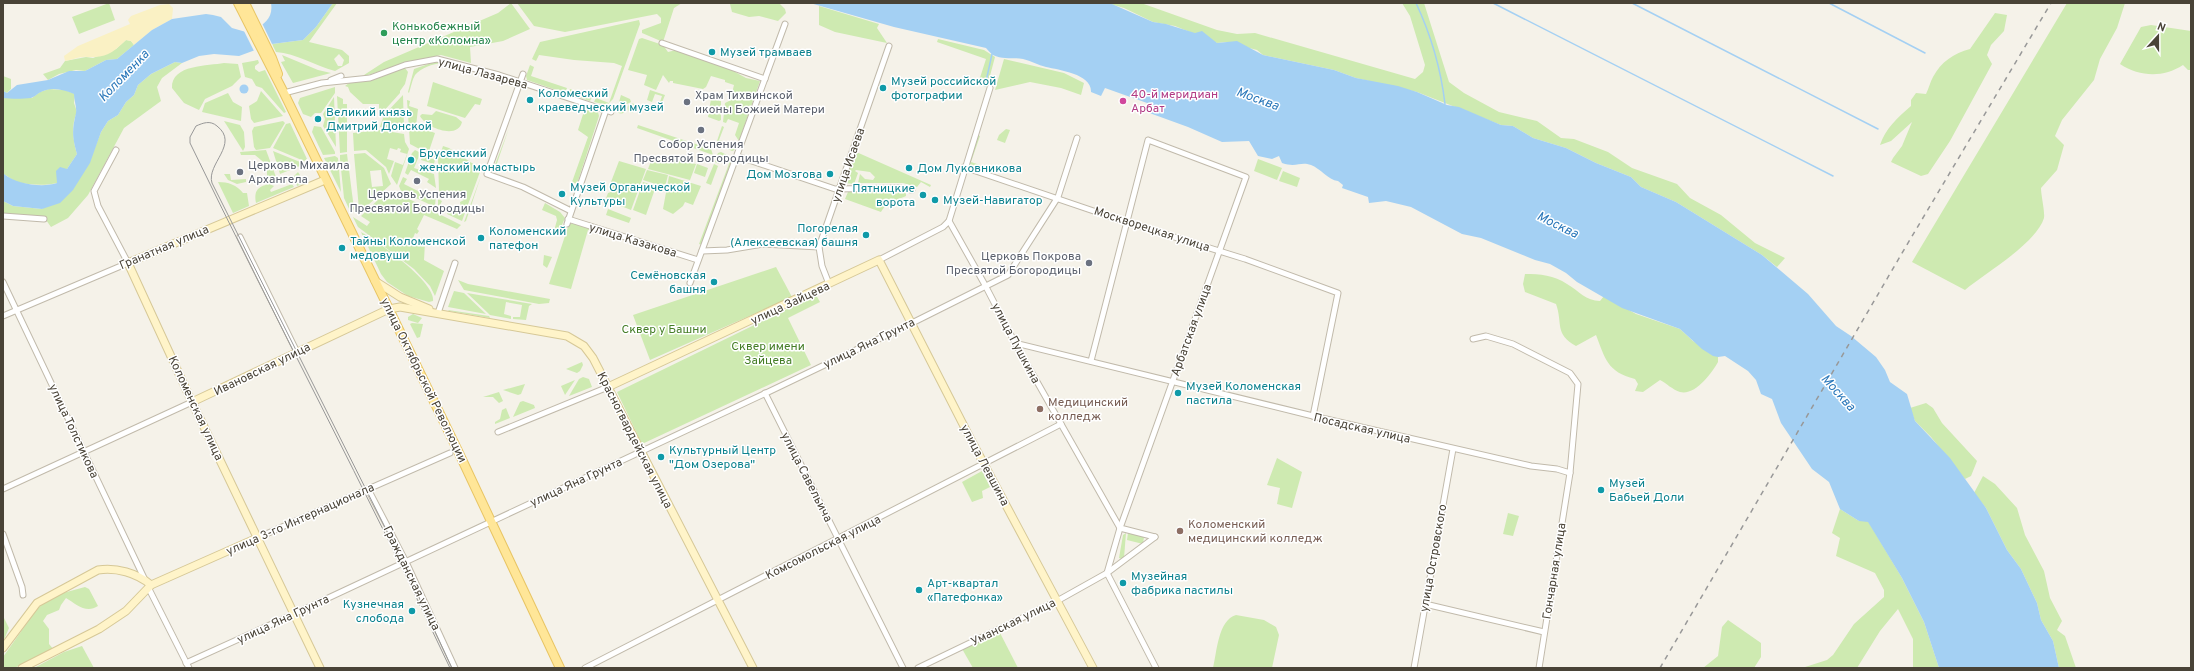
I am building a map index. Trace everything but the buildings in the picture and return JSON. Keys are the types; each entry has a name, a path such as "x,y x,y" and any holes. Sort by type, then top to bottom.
{"main road":[{"name":"улица Октябрьской Революции","path":"238,3 247,14 269,59 325,180 389,309 560,668"},
{"name":"улица Октябрьской Революции","path":"245,3 247,14"}],"street":[{"path":"690,283 785,24"},
{"path":"662,43 765,79"},
{"name":"улица Исаева","path":"829,284 822,266 819,247 889,46"},
{"name":"улица Лазарева","path":"284,93 322,82 370,78 405,65 437,59 520,82 608,111 571,211"},
{"path":"523,74 487,174 528,190 571,211"},
{"path":"322,82 341,76"},
{"path":"949,221 964,166 990,88"},
{"name":"улица Яна Грунта","path":"186,662 406,562 765,393 912,323 985,284 1008,275 1058,197 1077,138"},
{"name":"Арбатская улица","path":"1107,573 1120,528 1246,177 1148,140 1126,222"},
{"name":"Коломенская улица","path":"116,150 94,191 98,206 128,263 192,402 320,668"},
{"path":"737,156 835,189 899,188 912,190"},
{"name":"Москворецкая улица","path":"964,166 1058,197 1126,222 1220,251 1338,294 1313,416"},
{"name":"Гранатная улица","path":"3,316 325,180"},
{"name":"улица Казакова","path":"571,211 568,222 698,260"},
{"path":"3,216 44,219"},
{"name":"улица Зайцева","path":"498,432 608,387 829,284 943,227 949,221"},
{"name":"улица Пушкина","path":"949,221 985,284 1015,343 1120,528"},
{"path":"1091,361 1126,222"},
{"path":"240,237 297,352"},
{"path":"702,251 727,250 763,244 819,247"},
{"name":"улица Левшина","path":"879,260 984,464 1093,668"},
{"path":"375,281 400,298 438,313 455,263"},
{"name":"улица Толстикова","path":"3,282 189,668"},
{"name":"Ивановская улица","path":"3,489 389,309 400,307 438,313"},
{"name":"Красногвардейская улица","path":"438,313 567,336 584,346 593,358 753,668"},
{"path":"1473,339 1486,336 1513,344 1570,373 1576,379 1578,384 1570,473"},
{"name":"Посадская улица","path":"1015,343 1173,380 1313,416 1453,449 1531,466 1557,469 1570,473"},
{"name":"улица Савельича","path":"765,393 903,668"},
{"name":"Комсомольская улица","path":"585,668 1061,424"},
{"name":"улица Островского","path":"1414,668 1453,449"},
{"name":"улица 3-го Интернационала","path":"22,668 99,629 126,611 148,585 450,453"},
{"name":"Гончарная улица","path":"1539,668 1570,473"},
{"name":"Гражданская улица","path":"368,489 406,562 455,668"},
{"name":"Уманская улица","path":"918,668 1057,601 1107,573 1155,537 1120,528"},
{"path":"3,534 22,587 23,595"},
{"path":"3,648 37,603 98,570 108,568 119,570 148,585"},
{"path":"1107,573 1156,668"},
{"path":"1425,604 1544,632"}],"green space":[{"path":"109,3 115,20 79,34 72,17"},
{"path":"333,3 337,3 309,42 342,50 349,56 349,63 335,71 298,57 276,52 272,44 303,40 316,27","holes":["339,54 344,60 342,66 338,66 334,59"]},
{"path":"511,3 530,29 503,41 470,47 471,63 441,55 364,75 384,62 498,13"},
{"path":"517,3 682,3 674,8 663,42 642,33 642,30 661,23 661,18 657,14 565,32 534,26"},
{"path":"779,3 785,9 786,13 778,21 759,16 749,17 732,12 730,4"},
{"path":"1107,3 1141,3 1217,30 1237,34 1255,33 1415,79 1423,72 1425,65 1410,16 1402,3 1424,3 1449,82 1464,93 1499,112 1537,121 1561,138 1574,139 1608,152 1632,168 1677,184 1690,198 1721,215 1755,243 1785,258 1777,267 1762,255 1676,202 1641,187 1631,177 1596,163 1566,148 1533,138 1513,126 1501,125 1417,92 1356,78 1334,70 1263,55 1257,50 1226,42 1217,43 1175,26 1153,22 1124,8"},
{"path":"2067,3 2125,3 2117,28 2100,59 2094,80 2062,120 2055,136 2064,145 2057,170 2041,188 2044,218 2039,228 2021,248 1965,290 1912,262"},
{"path":"819,6 879,24 877,28 887,43 835,32 819,25"},
{"path":"1995,13 2007,15 2004,31 1991,45 1987,55 1992,64 1950,141 1928,174 1921,176 1891,162 1902,146 1912,122 1891,141 1880,145 1885,134 1897,119 1911,106 1911,100 1916,93 1926,94 1936,72 1948,59 1970,49"},
{"path":"639,20 640,24 613,99 609,103 622,66 614,63 574,60 539,55 536,61 532,59 540,42"},
{"path":"2151,25 2191,31 2191,70 2188,70 2183,65 2168,72 2152,74 2135,71 2120,64 2141,27"},
{"path":"642,38 663,45 668,52 676,50 728,68 746,78 760,81 739,141 735,135 739,123 728,119 726,123 723,122 725,103 731,100 727,94 732,93 734,85 725,82 725,80 711,76 706,87 703,89 673,83 673,81 670,81 669,83 663,75 656,90 644,85 647,75 628,70 639,39"},
{"path":"938,39 984,50 995,57 987,87 978,84 986,59 937,42"},
{"path":"126,40 131,41 134,45 117,59 106,60 85,71 76,70 59,74 48,80 43,74 60,68 65,61 86,57 93,58 116,49"},
{"path":"282,55 318,70 331,73 293,83 281,62 285,61"},
{"path":"1004,59 1064,73 1084,83 1081,95 1061,88 1030,82 995,90"},
{"path":"258,60 259,63 255,66 255,69 259,72 265,70 286,112 284,113 262,88 256,86 252,79 245,77 242,63"},
{"path":"437,61 448,64 440,63 421,69 414,77 409,93 414,69"},
{"path":"175,62 182,63 162,78 157,87 161,101 124,128 88,195 68,218 51,227 46,220 3,215 3,201 13,206 42,209 81,175 89,163 101,132 108,121 118,115 126,102 134,95 138,85 151,74"},
{"path":"224,63 238,64 241,77 232,86 205,99 199,110 184,103 172,88 173,80 184,70"},
{"path":"530,65 534,67 531,76 567,88 565,93 527,80 526,76"},
{"path":"405,68 408,72 405,84 400,93 382,113 379,111 379,104 363,104 350,92 348,87 345,86 349,83 369,80"},
{"path":"3,76 11,79 11,89 7,93 3,91"},
{"path":"433,82 482,99 480,105 475,104 465,118 427,106"},
{"path":"335,87 335,93 321,113 315,113 311,117 303,114 298,103 300,98"},
{"path":"49,89 65,90 75,94 74,103 77,112 73,133 77,154 67,169 57,171 57,183 37,185 17,182 3,174 3,98 32,98 40,92"},
{"path":"570,89 592,97 590,101 568,94"},
{"path":"650,90 665,95 661,105 659,105 662,96 655,94 652,102 647,100"},
{"path":"261,91 283,116 254,123 251,119 249,106 257,101"},
{"path":"228,93 233,102 242,107 241,121 202,112 205,103"},
{"path":"403,95 404,128 400,130 380,127 384,115"},
{"path":"621,95 630,99 631,102 627,104 619,102"},
{"path":"337,96 343,99 343,104 347,104 347,152 340,153"},
{"path":"334,97 336,147 323,126 325,119 323,114"},
{"path":"596,98 609,103 607,105 594,102"},
{"path":"711,99 721,101 721,120 719,121 708,117"},
{"path":"407,100 410,101 409,106 418,109 416,126 435,133 429,151 440,155 443,146 449,148 481,169 462,221 447,214 448,209 458,212 457,208 461,207 460,202 464,200 447,190 445,194 439,191 438,159 410,144"},
{"path":"632,103 637,108 632,113 627,108"},
{"path":"621,104 626,109 621,114 616,109"},
{"path":"585,108 598,112 599,116 577,184 572,182 588,137 578,130"},
{"path":"436,111 456,117 462,122 455,130 442,130 429,125 420,116 422,114 432,115"},
{"path":"224,121 240,125 244,132 245,147 243,151"},
{"path":"283,121 285,123 270,148 256,150 254,147 252,131 254,127"},
{"path":"290,123 307,159 304,161 273,148 286,124"},
{"path":"638,125 711,149 713,155 637,128"},
{"path":"314,126 321,127 335,154 323,155 312,132"},
{"path":"722,126 724,127 719,140 732,144 736,141 739,145 737,149 732,151 726,148 725,144 717,141"},
{"path":"509,128 494,172 493,170"},
{"path":"1006,129 1010,130 1005,143 997,140 999,135"},
{"path":"380,130 404,134 405,142 409,149 397,185 391,176 395,162 403,165 407,154 400,152 401,149 398,148 397,150 390,148 387,159 394,161 389,174 386,167 366,150 354,151 353,133"},
{"path":"978,135 980,136 971,162 986,167 984,171 972,167 969,163"},
{"path":"266,150 276,177 270,178 268,182 262,183 267,176 267,165 255,155 241,155 240,152"},
{"path":"415,150 435,160 434,164 421,160 422,157 419,156 414,168 434,174 436,188 427,182 429,179 411,170 408,175 405,173 412,153"},
{"path":"273,151 305,164 280,174"},
{"path":"854,151 931,185 930,187 921,182 917,187 903,183 858,183 860,174 865,179 873,180 875,177 870,172 856,170 855,171 858,173 854,184 845,183 844,181"},
{"path":"721,152 733,158 702,245 699,244 730,161 721,158 719,164 715,162 718,153"},
{"path":"365,153 384,168 391,184 367,206 359,209 354,154","holes":["381,170 383,186 372,187 370,171"]},
{"path":"347,154 354,209 351,213 344,198 340,159 340,155"},
{"path":"335,156 338,158 341,192 324,158"},
{"path":"653,156 696,164 690,180 648,169"},
{"path":"1258,159 1282,168 1277,180 1254,171"},
{"path":"619,161 646,169 631,210 611,202 610,205 605,201 608,193 611,192 613,185 611,182"},
{"path":"697,164 708,168 705,177 694,173"},
{"path":"714,164 718,166 711,185 706,183"},
{"path":"647,170 668,175 665,187 643,180"},
{"path":"1283,171 1300,178 1297,187 1279,181"},
{"path":"298,172 305,183 297,186 294,176"},
{"path":"224,174 230,174 231,180 246,179 246,182 237,184 228,180"},
{"path":"481,176 466,221 464,222"},
{"path":"669,176 701,186 693,205 685,202 683,206 673,214 663,209"},
{"path":"403,177 407,179 404,184 422,193 423,190 431,194 436,192 435,207 401,191 399,186"},
{"path":"218,182 232,184 243,193 247,193 249,206 233,213"},
{"path":"643,182 656,186 646,215 633,210"},
{"path":"269,184 274,186 270,190 271,192 292,184 294,187 256,203 257,190"},
{"path":"848,192 899,192 906,193 906,196 889,203 881,212 845,199"},
{"path":"389,194 397,197 401,195 461,225 457,229 424,215 417,229 419,231 417,234 415,233 410,246 419,242 425,243 424,260 444,271 435,296 430,286 414,269 358,227 353,217 367,226 370,222 361,216 381,197"},
{"path":"438,199 442,201 440,205 447,208 445,213 438,209"},
{"path":"545,203 560,212 565,218 558,234 554,231 557,220 556,216 542,210"},
{"path":"608,209 631,218 629,223 606,215"},
{"path":"573,223 597,231 588,230 571,289 549,284 569,224"},
{"path":"361,232 380,244 416,273 425,283 431,293 433,301 429,302 408,296 387,282 381,274"},
{"path":"544,255 552,257 547,268 543,265"},
{"name":"Сквер у Башни","path":"776,267 792,297 650,360 633,315"},
{"path":"1525,274 1552,277 1562,281 1595,301 1600,301 1604,296 1636,314 1680,329 1693,341 1718,357 1718,362 1712,372 1702,383 1691,391 1680,392 1660,380 1643,392 1635,391 1638,384 1635,379 1618,372 1608,363 1596,335 1576,346 1569,342 1560,328 1556,304 1525,292 1523,284"},
{"path":"458,280 468,284 550,299 549,303 539,304 464,290"},
{"path":"454,291 464,293 486,314 448,307"},
{"path":"467,293 532,304 529,306 526,320 513,319 513,317 520,317 522,305 506,302 504,314 511,316 511,319 490,315"},
{"name":"Сквер имени Зайцева","path":"816,295 820,302 788,318 811,365 642,444 617,392"},
{"path":"448,310 489,316 490,318 449,311"},
{"path":"413,314 422,318 418,323 408,320 408,317"},
{"path":"410,324 423,324 420,337 417,338"},
{"path":"582,362 583,365 577,373 566,369"},
{"path":"583,377 589,379 592,387 569,396 579,379"},
{"path":"575,380 565,395 561,386"},
{"path":"525,384 521,394 518,395 503,390"},
{"path":"499,392 503,401 499,403 493,397 483,397"},
{"path":"523,401 534,405 535,408 513,417 520,402"},
{"path":"1926,403 1933,408 1942,423 1977,461 1971,476 1965,479 1931,437 1915,421 1910,408"},
{"path":"506,408 510,418 495,424 495,422 500,419 502,410"},
{"path":"1277,458 1302,472 1292,508 1277,504 1280,488 1267,485"},
{"path":"982,471 990,487 982,491 983,498 972,502 962,482"},
{"path":"1983,476 1995,484 2017,508 2025,535 2044,571 2050,598 2062,621 2057,630 2065,636 2076,668 2059,668 2053,641 2041,620 2037,603 2021,569 2007,550 1986,508 1974,493"},
{"path":"1840,509 1859,521 1868,521 1902,578 1924,622 1939,668 1913,668 1913,639 1898,609 1880,631 1857,668 1802,668 1827,660 1833,655 1854,624 1884,597 1884,590 1875,573 1836,556 1840,538 1832,533"},
{"path":"1508,513 1519,516 1513,536 1503,534"},
{"path":"1126,533 1124,558 1122,559 1119,558 1123,535"},
{"path":"1128,533 1144,537 1143,544 1127,540"},
{"path":"85,587 89,589 98,606 85,609 66,598 59,610 47,615 43,621 49,629 49,644 54,650 14,668 3,668 3,657 37,609 46,601 63,593"},
{"path":"1236,615 1264,620 1276,627 1279,635 1272,668 1213,668 1219,637 1225,623"},
{"path":"3,616 9,628 3,642"},
{"path":"1728,620 1761,643 1761,657 1754,668 1703,668 1718,656 1722,627"},
{"path":"998,629 1018,668 973,668 961,647"},
{"path":"82,646 94,668 34,668 64,652"}],"sand":[{"path":"169,4 173,8 172,19 152,30 134,45 131,41 126,40 109,54 100,57 82,57 65,61 64,56 78,46 130,24 128,20 131,16 160,5"}],"water":[{"name":"Коломенка","path":"271,3 333,3 316,27 303,40 272,44 239,56 214,54 199,56 182,63 175,62 151,74 138,85 134,95 126,102 118,115 108,121 101,132 90,163 73,190 60,203 42,209 13,206 3,201 4,174 22,183 44,185 57,183 56,171 60,167 67,169 77,154 73,133 76,111 74,94 52,89 43,91 31,98 10,99 3,98 3,91 7,93 17,85 48,80 69,71 85,71 106,60 117,59 152,30 172,19 206,14 213,15 221,17 232,28 246,32 256,28 268,19"},
{"name":"Москва","path":"810,3 1112,4 1153,22 1166,24 1195,33 1202,31 1217,43 1237,41 1263,55 1334,70 1356,78 1398,86 1417,92 1447,105 1459,107 1501,125 1513,126 1533,138 1566,148 1596,163 1631,177 1641,187 1676,202 1762,255 1808,294 1836,326 1851,336 1876,357 1885,370 1890,382 1907,394 1915,421 1950,458 1986,508 2007,550 2021,569 2037,603 2041,620 2053,641 2059,668 1939,668 1924,622 1902,578 1868,522 1859,521 1840,509 1829,482 1812,469 1781,423 1772,399 1761,394 1756,380 1748,371 1725,356 1713,356 1702,349 1680,329 1622,308 1577,282 1566,273 1550,264 1535,260 1481,238 1462,234 1411,207 1386,201 1369,203 1368,197 1342,188 1343,185 1338,181 1311,165 1291,165 1282,163 1279,156 1272,159 1258,156 1249,141 1222,142 1188,127 1144,111 1147,103 1105,88 1101,96 1091,92 1090,86 1086,81 1081,77 1066,71 1043,66 1023,59 997,57 986,48 894,27"},
{"path":"244,84 249,89 244,94 239,89"}],"pier":[{"path":"262,23 273,46 255,53 243,29 246,30"}],"waterway":[{"path":"1416,3 1435,53 1445,104"},
{"path":"1493,3 1833,176"},
{"path":"1632,3 1878,129"},
{"path":"1829,3 1925,53"},
{"path":"985,86 992,54"}],"tram line":[{"path":"450,668 386,536 190,143 190,137 196,126 204,123 212,123 223,133 225,140 224,147 213,169 211,176 212,183 403,563 452,668"}],"railway":[{"path":"1660,668 1905,248 2051,3"}],"place":[{"name":"Конькобежный центр «Коломна»","path":"384,33"},
{"name":"Музей трамваев","path":"712,52"},
{"name":"Музей российской фотографии","path":"883,88"},
{"name":"Коломеский краеведческий музей","path":"530,100"},
{"name":"40-й меридиан Арбат","path":"1123,101"},
{"name":"Храм Тихвинской иконы Божией Матери","path":"687,102"},
{"name":"Великий князь Дмитрий Донской","path":"318,119"},
{"name":"Собор Успения Пресвятой Богородицы","path":"701,130"},
{"name":"Брусенский женский монастырь","path":"411,160"},
{"name":"Дом Луковникова","path":"909,168"},
{"name":"Церковь Михаила Архангела","path":"240,172"},
{"name":"Дом Мозгова","path":"830,174"},
{"name":"Церковь Успения Пресвятой Богородицы","path":"417,181"},
{"name":"Музей Органической Культуры","path":"562,194"},
{"name":"Пятницкие ворота","path":"923,195"},
{"name":"Музей-Навигатор","path":"935,200"},
{"name":"Погорелая (Алексеевская) башня","path":"866,235"},
{"name":"Коломенский патефон","path":"481,238"},
{"name":"Тайны Коломенской медовуши","path":"342,248"},
{"name":"Церковь Покрова Пресвятой Богородицы","path":"1089,263"},
{"name":"Семёновская башня","path":"714,282"},
{"name":"Музей Коломенская пастила","path":"1178,393"},
{"name":"Медицинский колледж","path":"1040,409"},
{"name":"Культурный Центр \"Дом Озерова\"","path":"661,457"},
{"name":"Музей Бабьей Доли","path":"1601,490"},
{"name":"Коломенский медицинский колледж","path":"1180,531"},
{"name":"Музейная фабрика пастилы","path":"1123,583"},
{"name":"Арт-квартал «Патефонка»","path":"919,590"},
{"name":"Кузнечная слобода","path":"412,611"}]}
